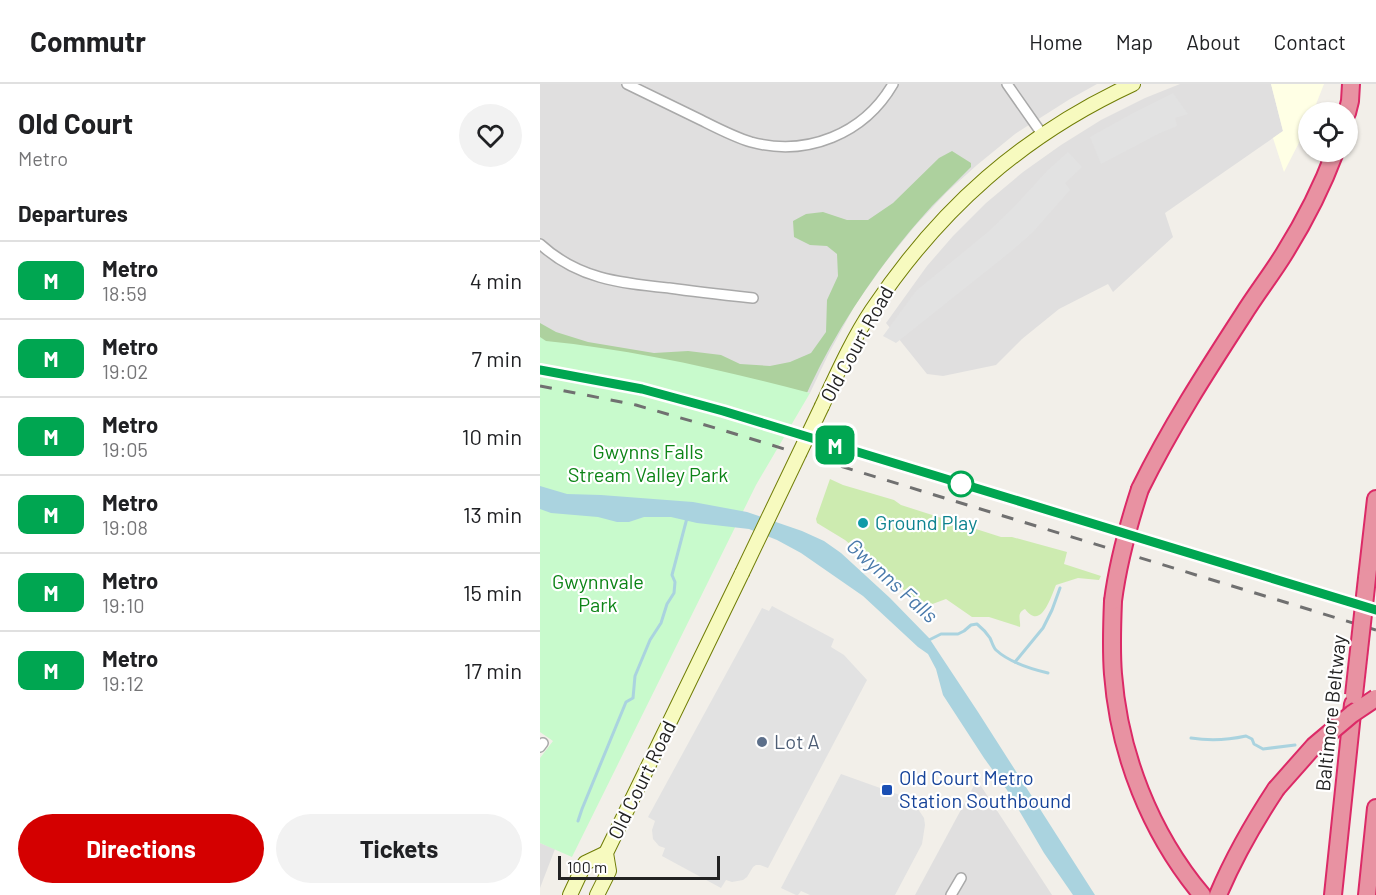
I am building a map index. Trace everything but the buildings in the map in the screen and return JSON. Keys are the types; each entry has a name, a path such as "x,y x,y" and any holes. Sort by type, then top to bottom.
{"highway":[{"path":"1349,102 1351,84"},
{"path":"1198,891 1164,842 1139,788 1126,749 1117,708 1111,642 1117,572 1140,489 1158,453 1189,398 1305,219 1331,162"},
{"name":"Baltimore Beltway","path":"1333,895 1376,499"},
{"path":"1218,895 1232,862 1276,789 1314,746 1352,714 1376,698"},
{"path":"1367,895 1376,808"}],"main road":[{"name":"Old Court Road","path":"597,895 609,871 606,853 822,406 872,311 897,275 948,213 1005,162 1042,134 1078,112 1133,84"},
{"name":"Old Court Road","path":"570,895 585,863 606,853"}],"street":[{"path":"627,84 734,136 764,145 781,147 816,142 846,132 873,110 893,84"},
{"path":"1007,84 1042,134"},
{"path":"540,244 560,260 583,272 608,280 753,298"},
{"path":"951,895 961,878"}],"shaded area":[{"path":"540,84 1097,84 1015,134 947,192 915,226 855,305 810,393 744,375 540,337"},
{"path":"1180,84 1271,84 1283,131 1165,213 1173,237 1113,292 1108,284 1059,309 1022,339 996,365 943,376 927,374 886,323 927,266 953,236 986,203 1023,172 1061,145 1101,120"},
{"path":"1271,84 1324,84 1317,102 1298,102 1298,145 1284,172 1273,138 1283,131"},
{"path":"1173,93 1188,114 1175,118 1177,126 1101,164 1090,137"},
{"path":"1068,152 1082,167 1065,183 1070,190 1032,233 896,343 883,336 916,291 988,232"},
{"name":"Lot A","path":"772,606 834,639 831,647 844,655 867,680 768,868 756,865 743,880 732,882 726,880 721,888 662,856 665,848 659,846 653,839 652,830 655,821 648,817 762,608 769,611"},
{"path":"841,774 908,798 924,818 922,844 895,895 810,895 801,891 796,895 781,888"},
{"path":"977,780 1052,895 915,895"},
{"path":"540,843 555,849 540,888"}],"green space":[{"path":"952,151 971,163 971,167 932,206 875,276 827,352 801,406 540,351 540,323 556,332 588,342 654,353 688,351 721,355 740,364 770,366 790,362 811,353 826,332 827,300 838,276 837,254 827,246 810,245 794,237 793,221 806,214 823,212 847,220 868,220 893,203 939,158"},
{"name":"Gwynns Falls Stream Valley Park","path":"540,337 546,341 679,362 810,393 756,485 572,857 540,843 540,758 553,741 540,732"},
{"path":"830,479 894,500 901,505 1001,537 1012,537 1067,552 1064,564 1101,576 1099,580 1078,578 1056,585 1041,614 1031,615 1025,609 1021,613 1020,627 989,617 972,617 946,599 927,606 919,605 898,584 845,540 817,523 816,519"}],"water":[{"name":"Gwynns Falls","path":"540,486 567,494 693,502 747,512 802,531 824,541 841,553 929,638 1095,895 1073,895 1044,853 1007,790 943,695 936,669 928,654 863,596 801,553 749,529 697,523 671,517 644,517 629,522 617,522 598,517 551,513 540,509"}],"waterway":[{"path":"578,821 626,702 633,698 635,676 650,640 661,623 667,604 674,593 675,582 672,575 687,518"},
{"path":"1015,662 1043,628 1060,588"},
{"path":"927,641 941,634 958,634 971,625 977,624 1002,655 1021,665 1048,673"},
{"path":"1191,738 1219,740 1246,736 1263,749 1295,745"}],"railway":[{"path":"540,370 642,389 723,411 1376,610"},
{"path":"540,386 636,405 719,429 1376,630"}],"metro line":[{"name":"M","path":"540,370 642,389 723,411 1376,610"}],"place":[{"name":"Ground Play","path":"863,523"},
{"name":"Lot A","path":"762,742"},
{"name":"Old Court Metro Station Southbound","path":"887,790"}],"park label":[{"name":"Gwynnvale Park","path":"598,594"}]}
